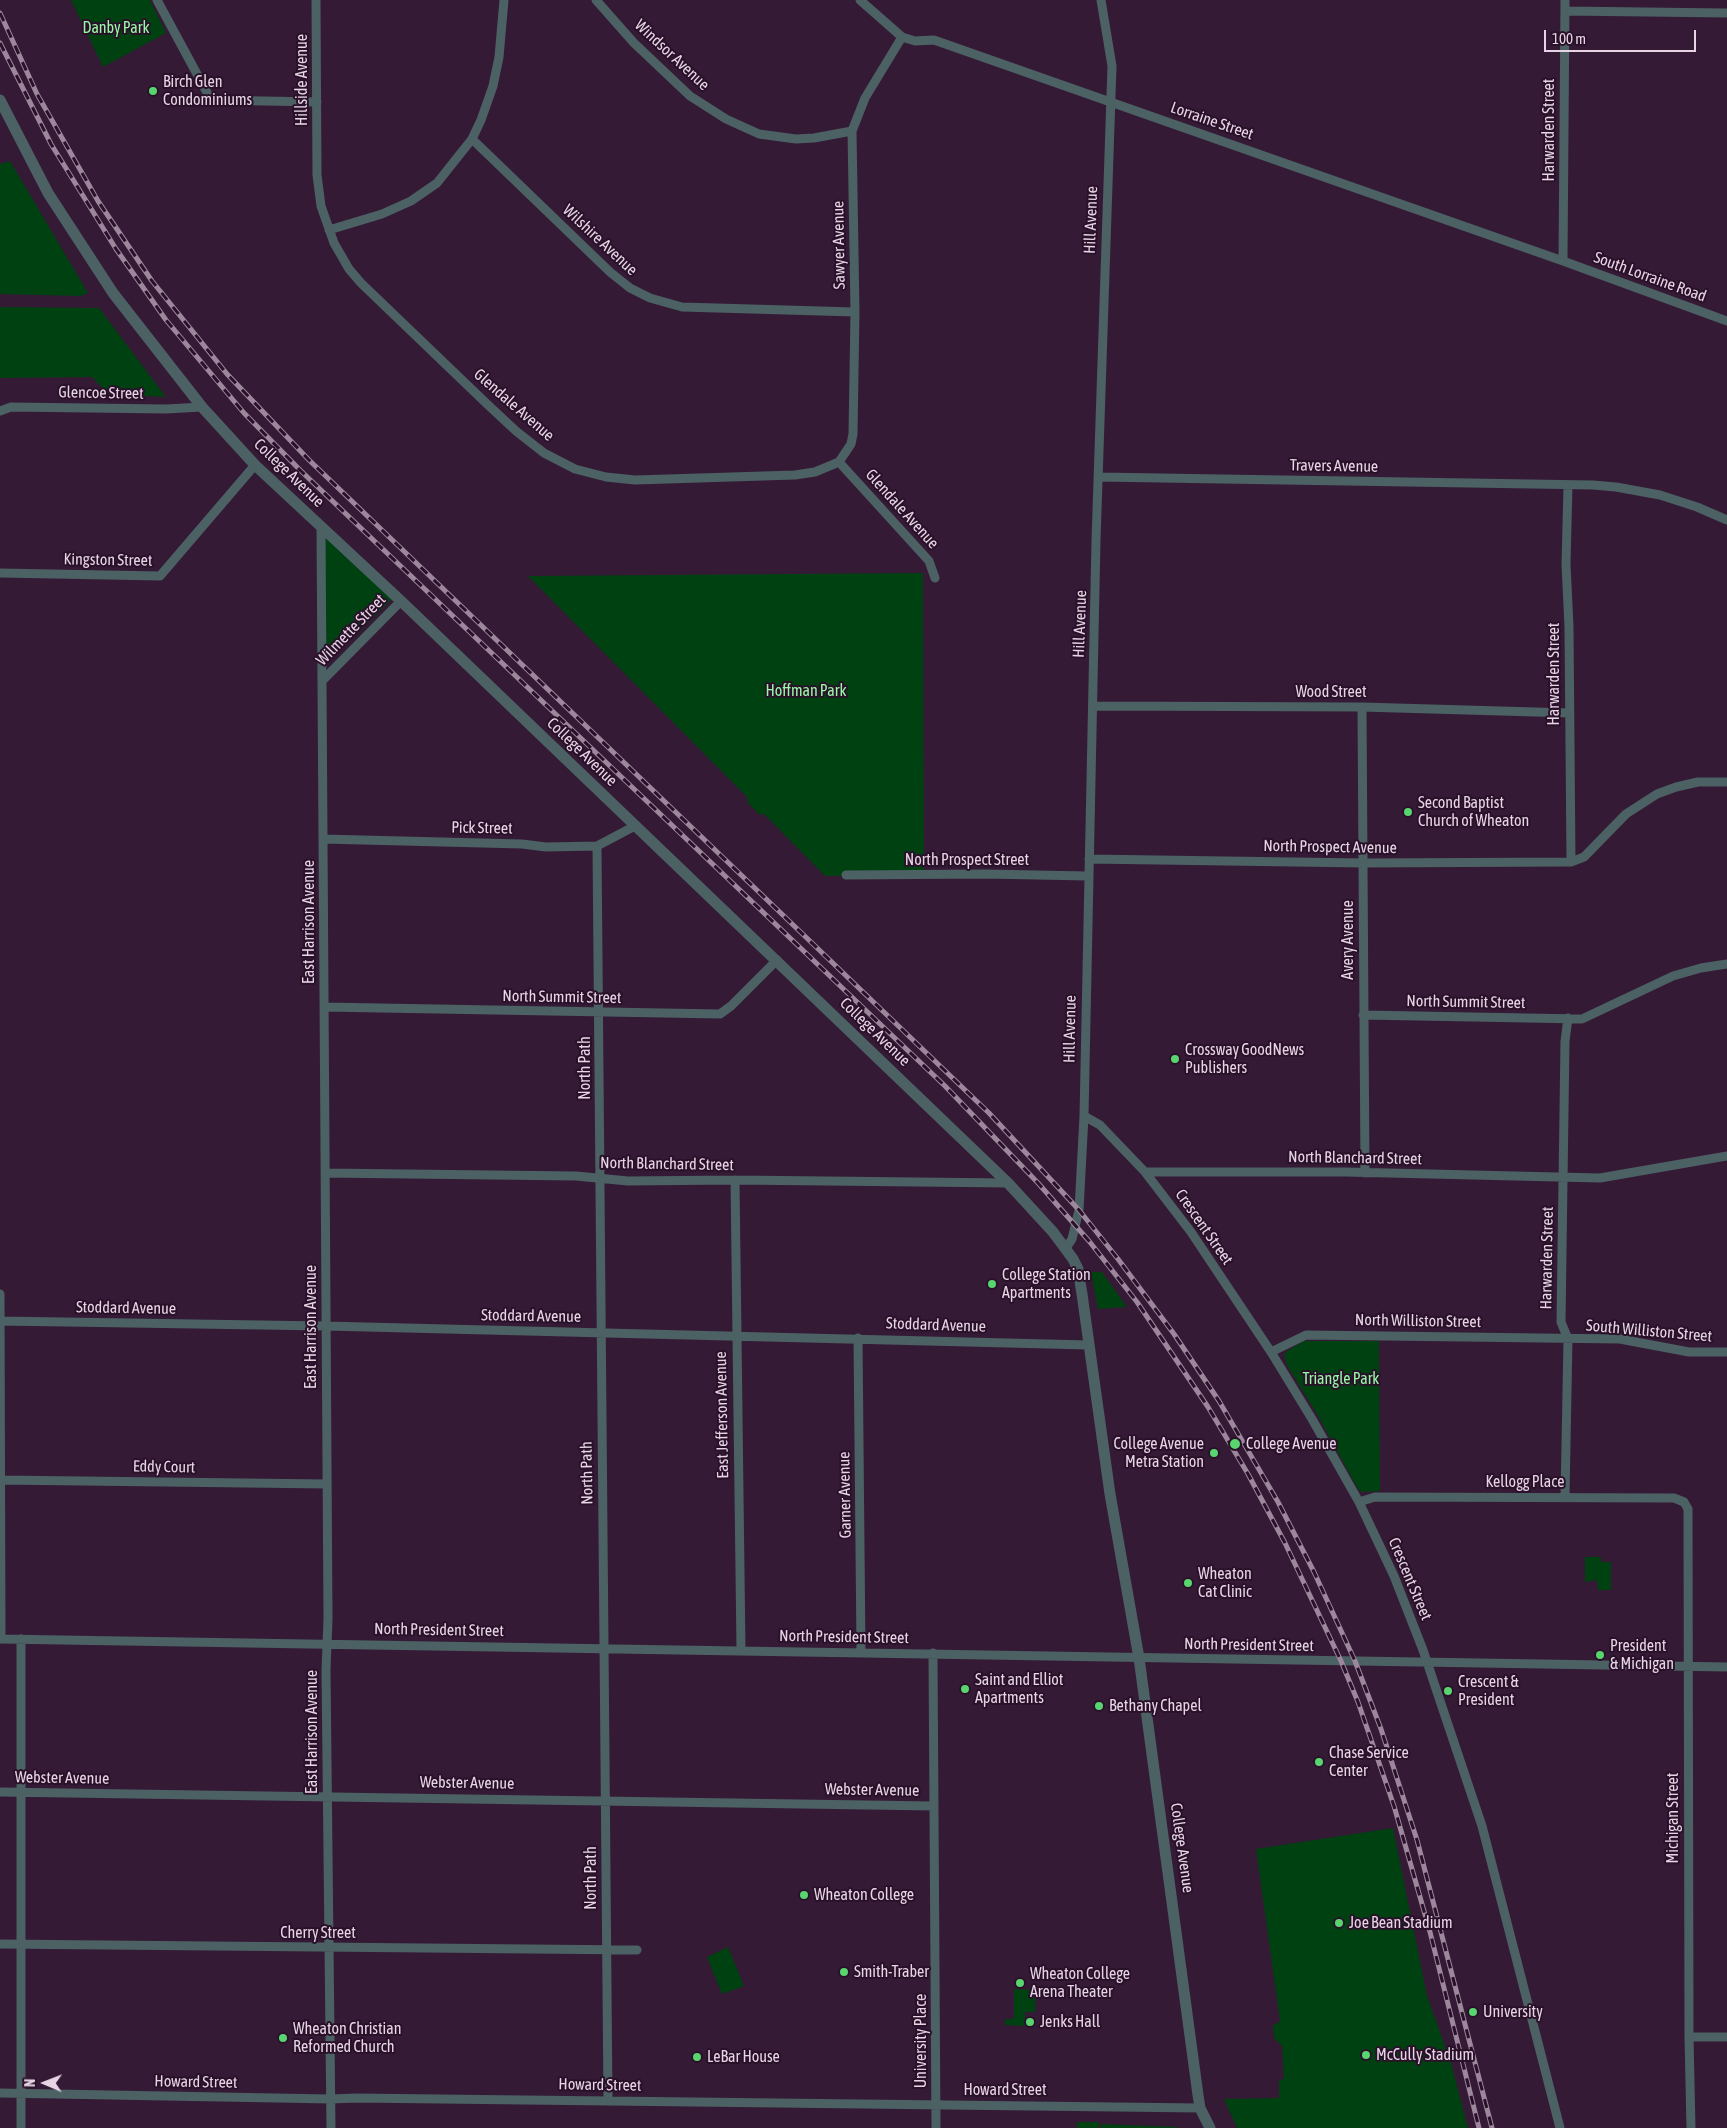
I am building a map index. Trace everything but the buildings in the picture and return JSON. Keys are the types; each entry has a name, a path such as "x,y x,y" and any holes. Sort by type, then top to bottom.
{"street":[{"path":"158,0 211,100 317,102"},
{"name":"Hillside Avenue","path":"316,0 318,160"},
{"path":"329,230 382,214 412,201 437,183 472,139 489,101 493,86 499,57 504,0"},
{"name":"Windsor Avenue","path":"596,0 634,42 690,96 726,119 759,134 796,139 814,138 852,131"},
{"path":"860,0 902,38"},
{"name":"Hill Avenue","path":"1066,1248 1072,1239 1079,1210 1084,1116 1088,876 1112,66 1101,0"},
{"name":"Harwarden Street","path":"1563,261 1565,0"},
{"path":"1565,11 1727,14"},
{"name":"Sawyer Avenue","path":"839,462 850,444 853,434 855,312 852,131 865,98 902,38"},
{"name":"Lorraine Street","path":"902,38 915,41 934,40 1563,261"},
{"name":"College Avenue","path":"0,100 48,193 113,293 202,407 255,464 777,960 1008,1183 1074,1258 1078,1270 1110,1494 1139,1658 1200,2108 1210,2128"},
{"name":"Wilshire Avenue","path":"472,139 610,272 630,288 650,298 682,307 855,312"},
{"name":"Glendale Avenue","path":"318,160 319,191 329,230 339,254 361,283 516,431 544,453 575,469 606,477 644,480 795,475 815,472 839,462 929,560 935,578"},
{"name":"South Lorraine Road","path":"1563,261 1727,321"},
{"name":"Glencoe Street","path":"0,411 10,407 166,409 202,407"},
{"name":"Kingston Street","path":"0,573 160,576 255,464"},
{"name":"Travers Avenue","path":"1099,477 1616,487 1652,493 1697,506 1727,520"},
{"name":"Harwarden Street","path":"1568,485 1566,564 1571,862"},
{"name":"East Harrison Avenue","path":"322,527 327,1798 331,2128"},
{"name":"Wilmette Street","path":"322,681 401,601"},
{"name":"Wood Street","path":"1093,706 1362,707 1570,714"},
{"name":"Avery Avenue","path":"1362,707 1363,1015 1366,1173"},
{"path":"1571,862 1584,857 1626,814 1643,802 1676,787 1698,782 1727,782"},
{"name":"Pick Street","path":"323,839 522,844 546,847 597,846 635,826"},
{"name":"North Path","path":"597,846 608,2100"},
{"name":"North Prospect Avenue","path":"1089,859 1363,863 1571,862"},
{"name":"North Prospect Street","path":"846,875 984,874 1088,876"},
{"name":"North Summit Street","path":"324,1007 720,1014 777,960"},
{"name":"North Summit Street","path":"1363,1015 1582,1018 1674,976 1701,968 1727,964"},
{"name":"Harwarden Street","path":"1564,1497 1568,1339 1561,1322 1565,1041 1568,1018"},
{"name":"Crescent Street","path":"1084,1116 1100,1124 1145,1172 1191,1232 1271,1352 1359,1502 1394,1576 1428,1662 1482,1826 1560,2128"},
{"name":"North Blanchard Street","path":"1145,1172 1366,1173 1600,1178 1727,1156"},
{"name":"North Blanchard Street","path":"325,1173 576,1176 628,1181 735,1180 1008,1183"},
{"name":"East Jefferson Avenue","path":"735,1180 741,1650"},
{"path":"0,1294 1,1639"},
{"name":"Stoddard Avenue","path":"0,1321 326,1326 1088,1344"},
{"name":"North Williston Street","path":"1271,1352 1306,1335 1568,1339"},
{"name":"Garner Avenue","path":"858,1338 861,1652"},
{"name":"South Williston Street","path":"1568,1339 1620,1339 1689,1352 1727,1352"},
{"name":"Eddy Court","path":"1,1480 327,1484"},
{"name":"Kellogg Place","path":"1359,1502 1375,1497 1674,1498 1684,1502 1688,1509"},
{"name":"Michigan Street","path":"1688,1509 1689,2037 1691,2128"},
{"name":"North President Street","path":"1,1639 1727,1667"},
{"path":"21,1639 21,2128"},
{"name":"University Place","path":"933,1654 936,2128"},
{"name":"Webster Avenue","path":"0,1792 934,1806"},
{"name":"Cherry Street","path":"0,1944 330,1949 637,1950"},
{"path":"1689,2037 1727,2037"},
{"name":"Howard Street","path":"0,2093 331,2099 608,2100 1200,2108"}],"green space":[{"name":"Danby Park","path":"71,0 150,0 166,33 103,67"},
{"path":"10,161 88,293 80,296 0,294 0,164"},
{"path":"0,307 99,308 166,397 108,394 92,377 0,378"},
{"path":"324,533 393,598 325,665"},
{"name":"Hoffman Park","path":"923,573 924,875 825,876 764,814 760,815 748,803 747,797 528,576"},
{"path":"1091,1272 1102,1272 1127,1307 1098,1309"},
{"name":"Triangle Park","path":"1304,1341 1379,1341 1380,1491 1362,1492 1358,1489 1317,1414 1287,1365 1284,1355 1287,1351"},
{"path":"1585,1557 1601,1557 1601,1562 1611,1562 1611,1590 1598,1590 1597,1580 1585,1582"},
{"path":"1393,1828 1427,1996 1451,2063 1468,2128 1237,2128 1224,2099 1279,2098 1279,2080 1284,2079 1282,2046 1274,2038 1273,2026 1280,2021 1256,1849"},
{"path":"728,1947 744,1986 722,1994 707,1957"},
{"path":"1014,1989 1036,1990 1035,2012 1025,2012 1025,2026 1005,2025 1005,2019 1014,2019"},
{"path":"1077,2122 1099,2122 1099,2128 1077,2128"},
{"path":"1101,2124 1177,2127 1178,2128 1101,2128"}],"railway":[{"path":"0,13 37,94 98,201 152,281 227,374 309,460 989,1113 1079,1210 1174,1334 1219,1401 1278,1502 1314,1572 1355,1661 1381,1729 1417,1840 1492,2128"},
{"path":"0,43 51,144 116,249 166,320 244,413 300,470 945,1086 1038,1183 1089,1241 1137,1302 1208,1407 1248,1474 1285,1543 1341,1661 1358,1702 1394,1806 1430,1932 1479,2128"}],"place":[{"name":"Birch Glen Condominiums","path":"153,91"},
{"name":"Second Baptist Church of Wheaton","path":"1408,812"},
{"name":"Crossway GoodNews Publishers","path":"1175,1059"},
{"name":"College Station Apartments","path":"992,1284"},
{"name":"College Avenue","path":"1235,1444"},
{"name":"College Avenue Metra Station","path":"1214,1453"},
{"name":"Wheaton Cat Clinic","path":"1188,1583"},
{"name":"President & Michigan","path":"1600,1655"},
{"name":"Saint and Elliot Apartments","path":"965,1689"},
{"name":"Crescent & President","path":"1448,1691"},
{"name":"Bethany Chapel","path":"1099,1706"},
{"name":"Chase Service Center","path":"1319,1762"},
{"name":"Wheaton College","path":"804,1895"},
{"name":"Joe Bean Stadium","path":"1339,1923"},
{"name":"Smith-Traber","path":"844,1972"},
{"name":"Wheaton College Arena Theater","path":"1020,1983"},
{"name":"University","path":"1473,2012"},
{"name":"Jenks Hall","path":"1030,2022"},
{"name":"Wheaton Christian Reformed Church","path":"283,2038"},
{"name":"McCully Stadium","path":"1366,2055"},
{"name":"LeBar House","path":"697,2057"}]}
